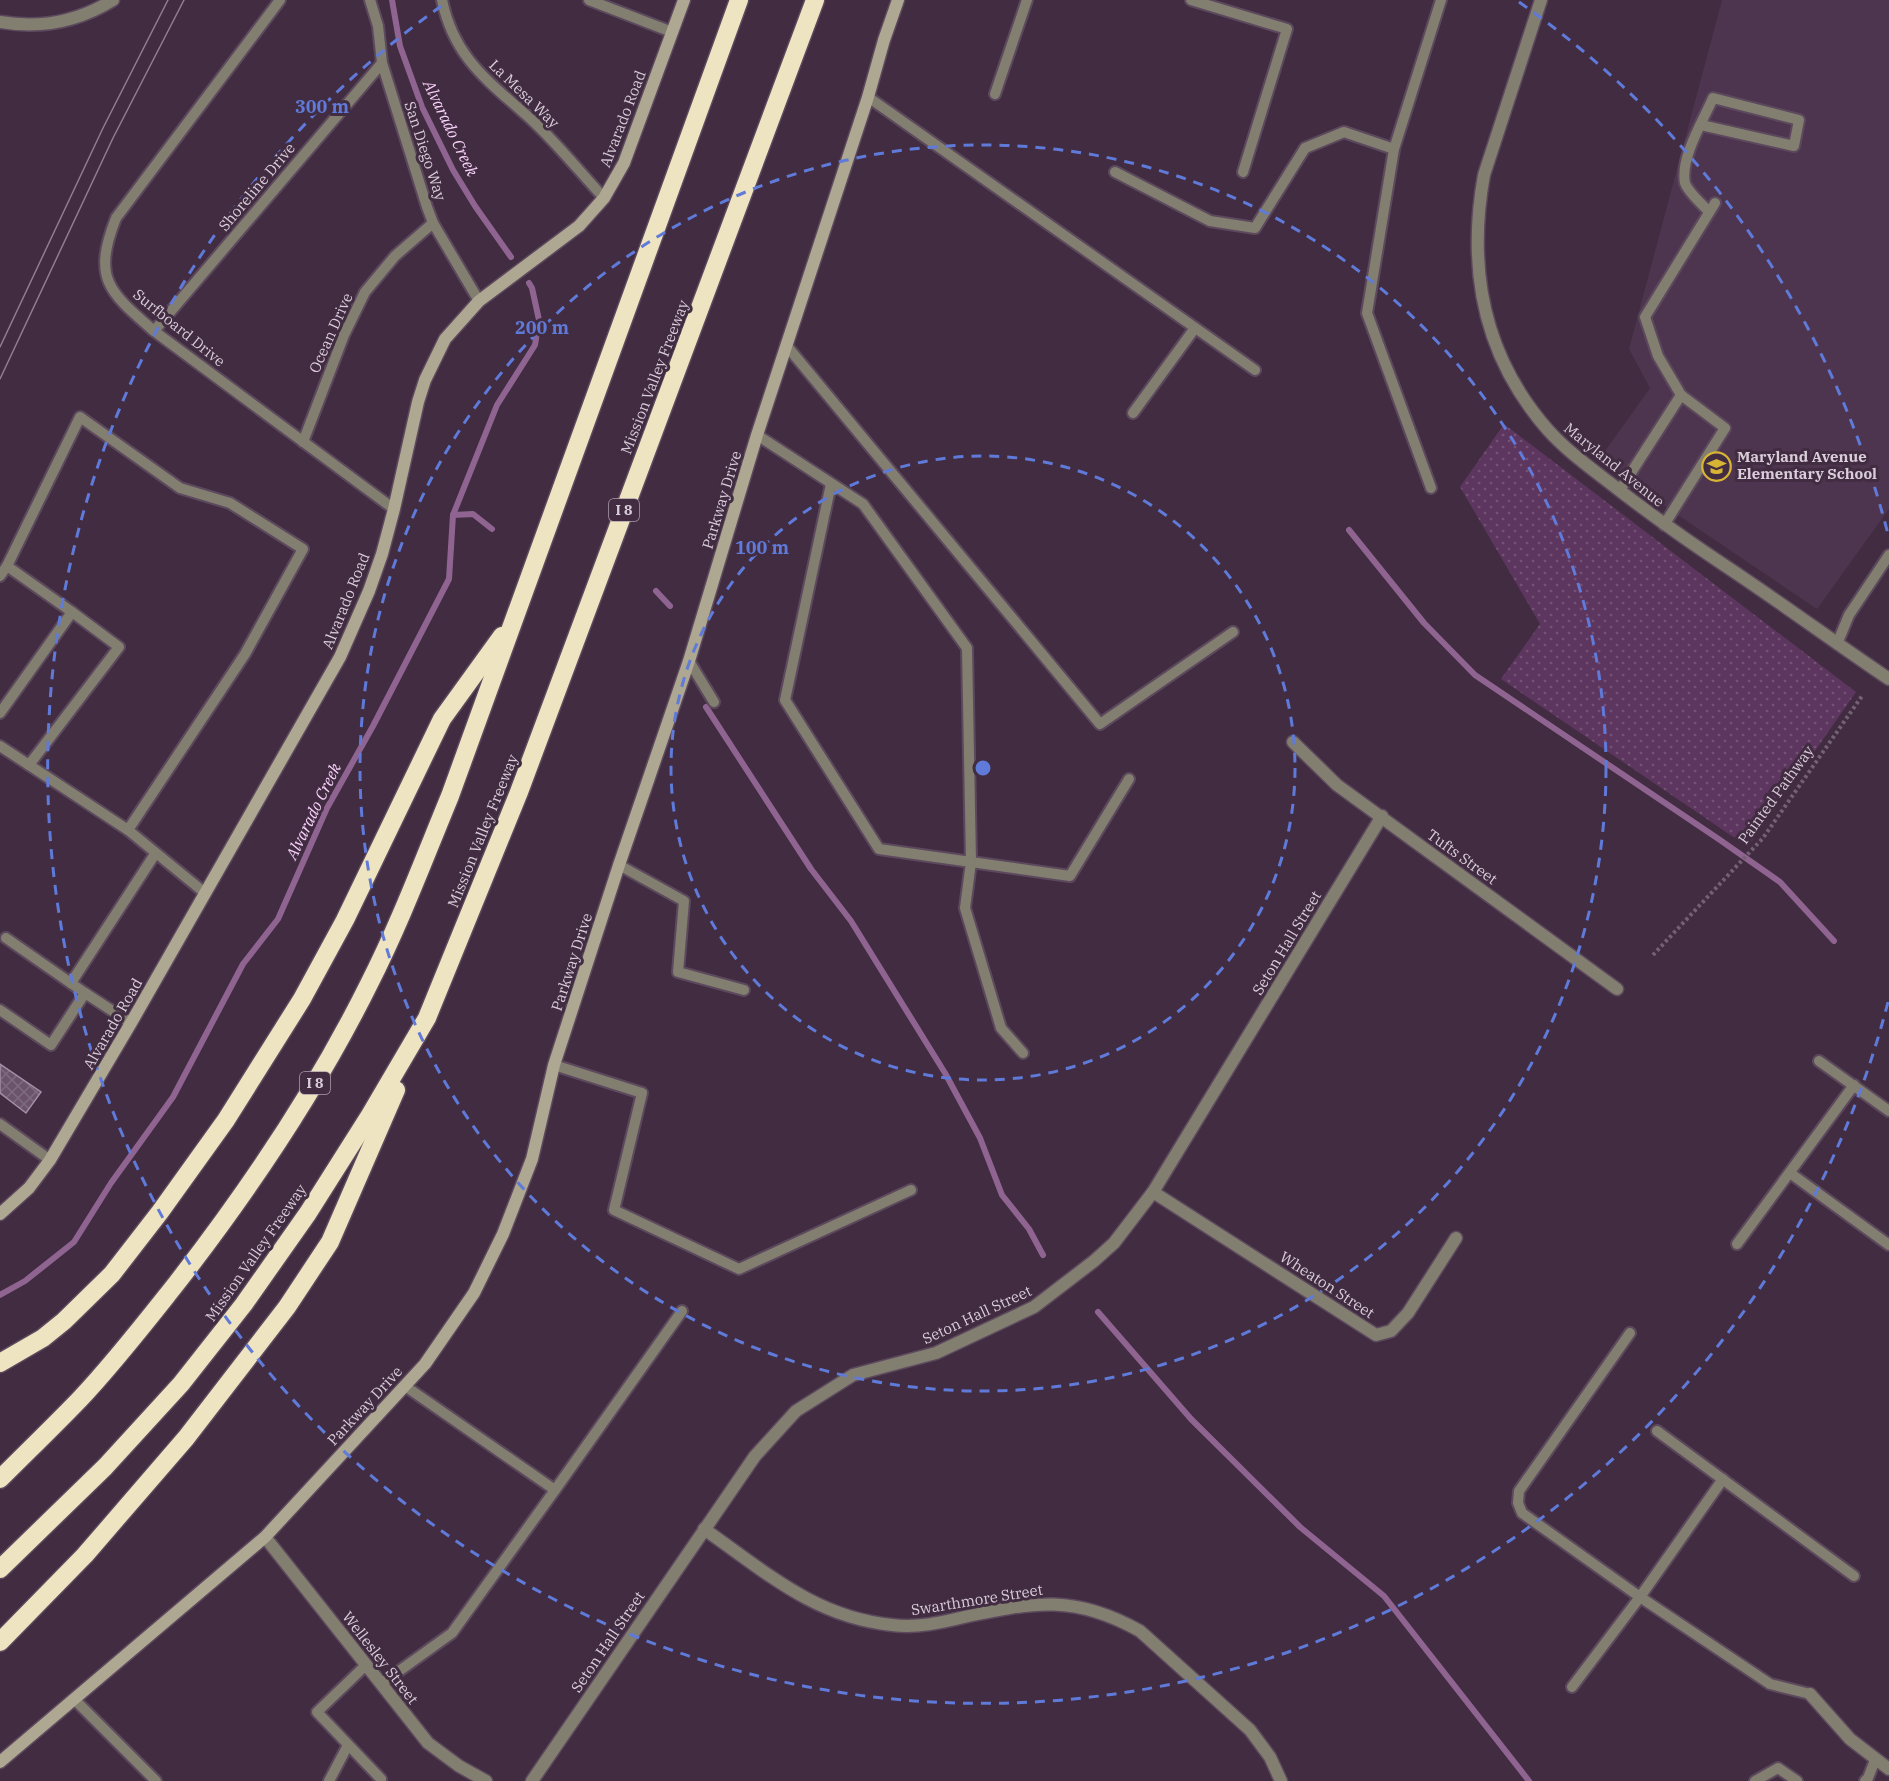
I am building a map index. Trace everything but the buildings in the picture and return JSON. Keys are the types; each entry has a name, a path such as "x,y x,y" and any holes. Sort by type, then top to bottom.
{"highway":[{"name":"I 8","path":"0,1479 81,1398 140,1330 242,1196 316,1083 370,984 408,901 450,796 739,0"},
{"name":"Mission Valley Freeway","path":"0,1569 105,1467 181,1384 244,1304 314,1203 370,1115 427,1018 519,792 815,0"},
{"path":"0,1363 43,1338 64,1321 112,1274 226,1120 302,999 345,920 442,719 515,618"},
{"path":"0,1642 85,1555 186,1438 287,1307 330,1242 427,1018"}],"street":[{"path":"0,22 22,24 63,21 82,16 113,0"},
{"name":"Alvarado Road","path":"0,1214 29,1188 50,1160 340,657 369,591 394,509 425,380 446,339 479,301 579,226 604,198 624,163 684,0"},
{"name":"Parkway Drive","path":"0,1762 265,1537 425,1364 474,1293 503,1234 532,1159 554,1065 689,661 757,435 898,0"},
{"name":"Maryland Avenue","path":"1541,0 1484,175 1479,205 1476,236 1477,266 1489,326 1500,354 1529,406 1569,452 1664,525 1889,679"},
{"name":"Tufts Street","path":"1293,742 1337,785 1617,989"},
{"name":"Seton Hall Street","path":"532,1781 755,1456 796,1411 853,1375 936,1353 1034,1307 1094,1261 1113,1243 1153,1192 1382,816"},
{"name":"Wheaton Street","path":"1153,1192 1376,1335 1391,1331 1408,1313 1456,1238"},
{"name":"Swarthmore Street","path":"704,1529 804,1598 840,1614 871,1623 922,1626 1013,1607 1058,1604 1089,1609 1120,1620 1140,1631 1250,1730 1270,1757 1281,1781"},
{"name":"Wellesley Street","path":"265,1537 428,1743 459,1766 486,1781"},
{"path":"1810,1694 1850,1739 1889,1769"}],"lane":[{"name":"Surfboard Drive","path":"280,0 116,219 105,258 107,280 113,292 154,331 394,509"},
{"name":"San Diego Way","path":"370,0 378,26 382,63 433,223 479,301"},
{"name":"La Mesa Way","path":"442,0 454,35 480,74 535,123 604,198"},
{"path":"589,0 672,32"},
{"path":"995,94 1027,0"},
{"path":"1191,0 1287,29 1243,172"},
{"path":"1431,489 1367,313 1394,149 1442,0"},
{"name":"Shoreline Drive","path":"154,331 382,63"},
{"path":"868,97 1255,370"},
{"path":"1664,525 1725,428 1681,395 1658,356 1645,317 1712,207 1685,185 1685,163 1701,125 1713,98 1799,120 1794,147 1701,125"},
{"path":"1115,172 1210,222 1255,228 1305,148 1344,132 1394,149"},
{"name":"Ocean Drive","path":"303,442 344,335 365,292 395,256 433,223"},
{"path":"1133,413 1195,328"},
{"path":"786,345 1100,724 1233,632"},
{"path":"1620,490 1681,395"},
{"path":"0,576 80,417 180,488 230,503 303,549 245,654 128,830"},
{"path":"757,435 862,504 967,648 971,862 965,908 1001,1028 1023,1053"},
{"path":"831,484 784,700 879,849 1070,876 1129,779"},
{"path":"1837,644 1849,615 1887,560"},
{"path":"7,566 119,646 29,765"},
{"path":"0,713 72,612"},
{"path":"689,661 714,702"},
{"path":"0,746 128,830 205,893"},
{"path":"71,982 155,854"},
{"path":"619,865 684,901 678,972 744,990"},
{"path":"2,940 71,982 131,1023"},
{"path":"0,1010 51,1045 85,993"},
{"path":"1819,1061 1889,1111"},
{"path":"554,1065 642,1093 614,1210 739,1269 911,1190"},
{"path":"1737,1244 1854,1085"},
{"path":"0,1124 50,1160"},
{"path":"1790,1173 1889,1245"},
{"path":"381,1684 452,1633 682,1311"},
{"path":"1630,1332 1520,1491 1518,1503 1522,1513 1640,1597 1770,1684 1810,1694"},
{"path":"405,1386 555,1490"},
{"path":"1658,1431 1854,1576"},
{"path":"1572,1687 1640,1597 1723,1479"},
{"path":"366,1665 317,1712 381,1779 380,1781"},
{"path":"74,1699 156,1781"},
{"path":"329,1781 348,1745"},
{"path":"1865,1781 1875,1760"},
{"path":"1755,1781 1778,1768 1797,1781"}],"path":[{"name":"Painted Pathway","path":"1653,955 1762,838 1862,696"}],"shaded area":[{"path":"1722,0 1889,0 1889,509 1817,609 1598,461 1650,388 1629,349"},
{"path":"1504,424 1856,692 1748,847 1501,679 1540,624 1460,487"}],"waterway":[{"name":"Alvarado Creek","path":"392,0 400,46 422,107 453,170 511,257"},
{"name":"Alvarado Creek","path":"0,1295 25,1281 74,1242 111,1183 173,1097 243,964 278,919 327,808 373,726 449,579 453,515 497,405 535,345 539,320 529,283"},
{"path":"453,515 473,514 492,529"},
{"path":"1349,530 1424,623 1475,675 1780,882 1834,941"},
{"path":"656,591 670,606"},
{"path":"706,707 811,869 851,921 945,1073 980,1138 1002,1195 1029,1229 1043,1255"},
{"path":"1098,1312 1191,1419 1300,1527 1384,1596 1529,1781"}],"tram line":[{"path":"0,347 103,128 168,0"},
{"path":"0,379 113,138 184,0"}],"place":[{"name":"Maryland Avenue Elementary School","path":"1716,466"}]}
